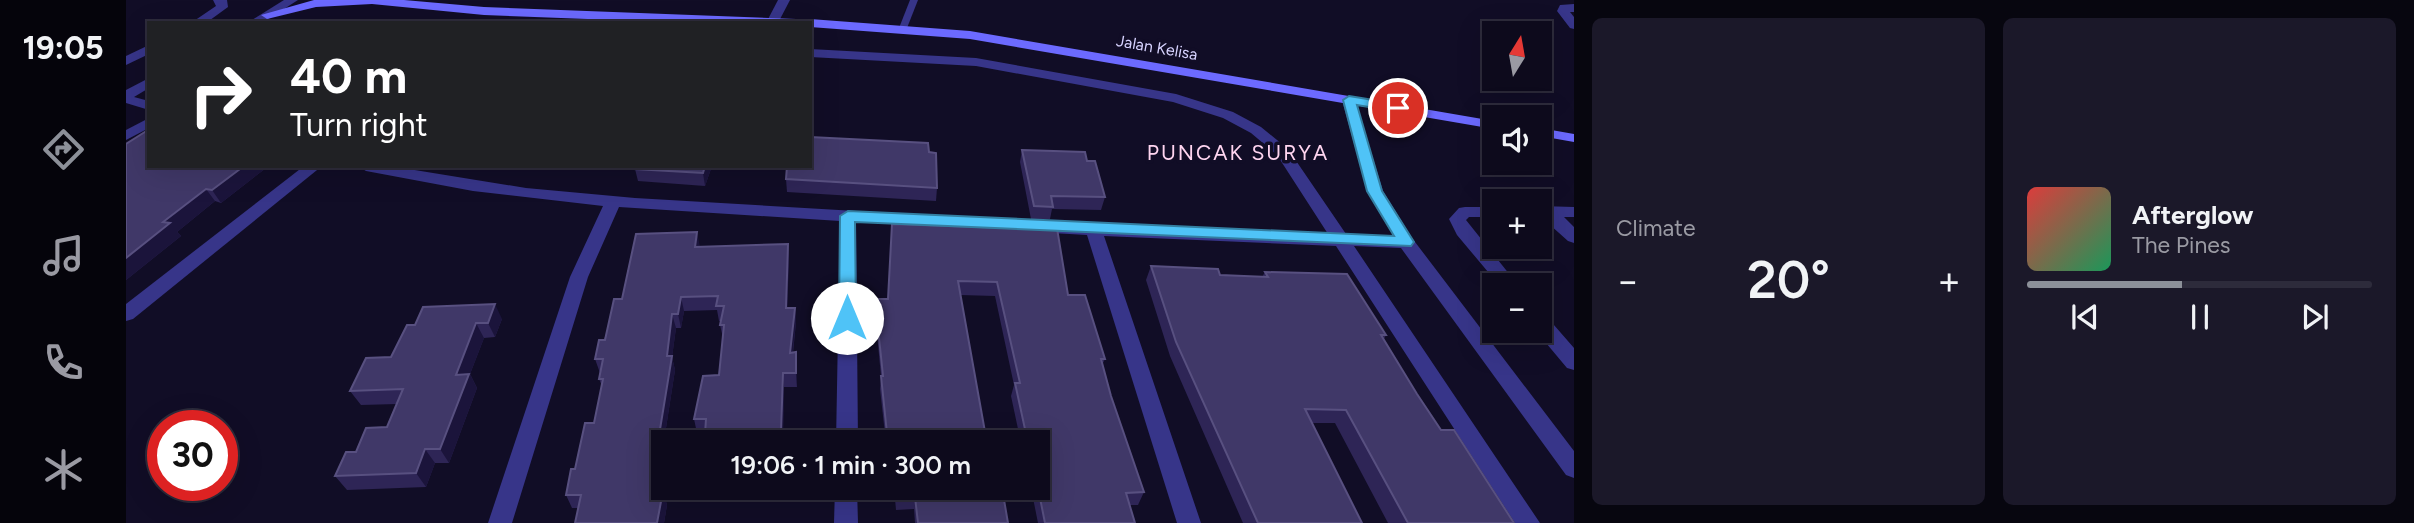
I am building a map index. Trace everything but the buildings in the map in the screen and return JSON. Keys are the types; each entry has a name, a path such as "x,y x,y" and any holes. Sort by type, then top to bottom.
{"main road":[{"path":"267,15 275,0"},
{"path":"267,15 316,3 368,0 484,11 746,21"},
{"name":"Jalan Kelisa","path":"812,23 970,34 1482,123"},
{"path":"1552,134 1574,138"}],"street":[{"path":"200,21 222,7 222,1 219,0"},
{"path":"256,21 292,0"},
{"path":"773,21 784,0"},
{"path":"1574,8 1564,8 1563,11 1574,24"},
{"path":"126,61 147,50"},
{"path":"812,53 976,62 1176,98 1208,107 1256,130 1283,152 1528,523"},
{"path":"126,82 147,84"},
{"path":"126,97 147,84"},
{"path":"126,97 147,105"},
{"path":"1349,100 1375,191 1406,242 1574,468"},
{"path":"126,136 147,123"},
{"path":"126,314 311,168"},
{"path":"376,168 470,186 613,202 1093,229 1406,242"},
{"path":"500,523 579,276 613,202"},
{"path":"1552,211 1574,212"},
{"path":"1482,212 1465,212 1457,219 1463,231 1482,253"},
{"path":"847,430 848,216"},
{"path":"1552,218 1574,237"},
{"path":"1093,229 1189,523"},
{"path":"1487,259 1499,273"},
{"path":"1552,336 1574,362"},
{"path":"846,500 846,523"}],"lane":[{"path":"903,28 914,0"}],"district":[{"name":"PUNCAK SURYA","path":"1238,153"}],"route":[{"path":"847,318 848,216 1406,242 1375,191 1349,100 1398,108"}]}
